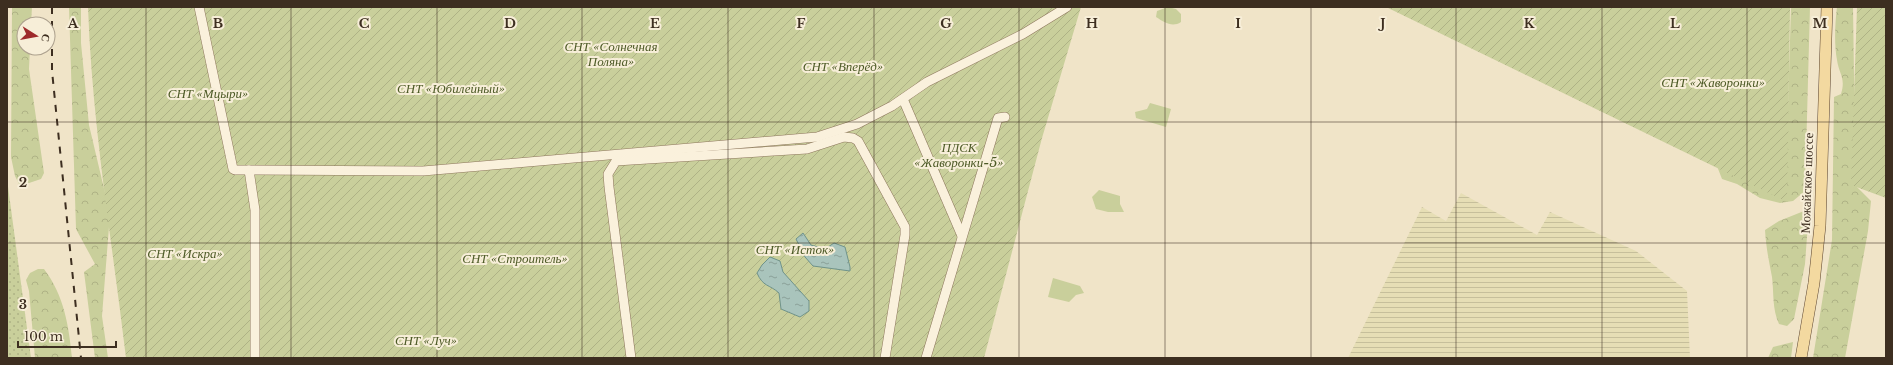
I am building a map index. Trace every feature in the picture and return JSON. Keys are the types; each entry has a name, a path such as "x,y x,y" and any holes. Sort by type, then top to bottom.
{"main road":[{"name":"Можайское шоссе","path":"1794,358 1807,283 1813,227 1820,7"},
{"name":"Можайское шоссе","path":"1801,358 1814,283 1820,226 1827,7"}],"street":[{"path":"199,7 233,169 423,171 811,138 830,134 857,124 902,99 927,82 1023,34 1067,7"},
{"path":"902,99 962,236"},
{"path":"926,358 998,118 1005,117"},
{"path":"630,358 608,174 616,161 807,149 844,137 853,138 858,141 905,227 905,235 885,358"},
{"path":"249,170 255,210 255,358"}],"shaded area":[{"path":"1461,193 1537,235 1550,212 1636,251 1687,291 1690,358 1348,358 1422,207 1446,221"}],"green space":[{"path":"12,7 32,7 31,16 16,16 16,56 30,56 29,69 44,173 41,179 20,186 15,176 11,157"},
{"path":"69,7 81,7 81,43 89,125 110,214 102,316 108,358 95,358 84,272 95,264 76,229"},
{"path":"88,7 1081,7 1042,138 984,358 126,358 98,139 90,51"},
{"path":"1168,7 1176,9 1181,14 1181,22 1178,24 1171,24 1156,17 1157,11"},
{"name":"СНТ «Жаворонки»","path":"1386,7 1790,7 1787,202"},
{"path":"1791,7 1810,7 1805,191 1793,201 1780,203 1760,198 1737,184 1722,179 1715,161 1786,174"},
{"path":"1837,7 1853,7 1855,145 1853,174 1857,187 1871,201 1868,231 1845,358 1813,358 1832,240 1834,97 1841,94 1843,84 1835,47"},
{"path":"1857,7 1886,7 1886,198 1851,185"},
{"path":"1150,103 1171,109 1166,127 1136,118 1135,112 1147,109"},
{"path":"7,179 31,358 7,358"},
{"path":"1099,190 1120,196 1120,204 1124,212 1108,212 1096,209 1092,197"},
{"path":"1809,209 1805,264 1794,319 1787,326 1779,324 1775,313 1772,277 1765,230 1779,221"},
{"path":"38,269 44,269 51,279 61,300 67,323 72,358 35,358 29,291 26,280 30,273"},
{"path":"1053,278 1080,286 1084,293 1076,295 1069,302 1048,297"},
{"path":"1793,342 1791,358 1768,358 1773,347"}],"water":[{"path":"803,233 811,245 825,249 834,243 845,247 850,271 813,266 805,257 796,239"},
{"path":"770,257 780,261 783,272 809,301 809,311 800,317 781,309 779,293 759,278 757,273"}],"railway":[{"path":"52,7 52,71 81,358"}],"park label":[{"name":"СНТ «Солнечная Поляна»","path":"611,54"},
{"name":"СНТ «Вперёд»","path":"843,66"},
{"name":"СНТ «Юбилейный»","path":"451,88"},
{"name":"СНТ «Мцыри»","path":"208,93"},
{"name":"ПДСК «Жаворонки-5»","path":"959,154"},
{"name":"СНТ «Исток»","path":"795,249"},
{"name":"СНТ «Искра»","path":"185,253"},
{"name":"СНТ «Строитель»","path":"515,258"},
{"name":"СНТ «Луч»","path":"426,340"}]}
